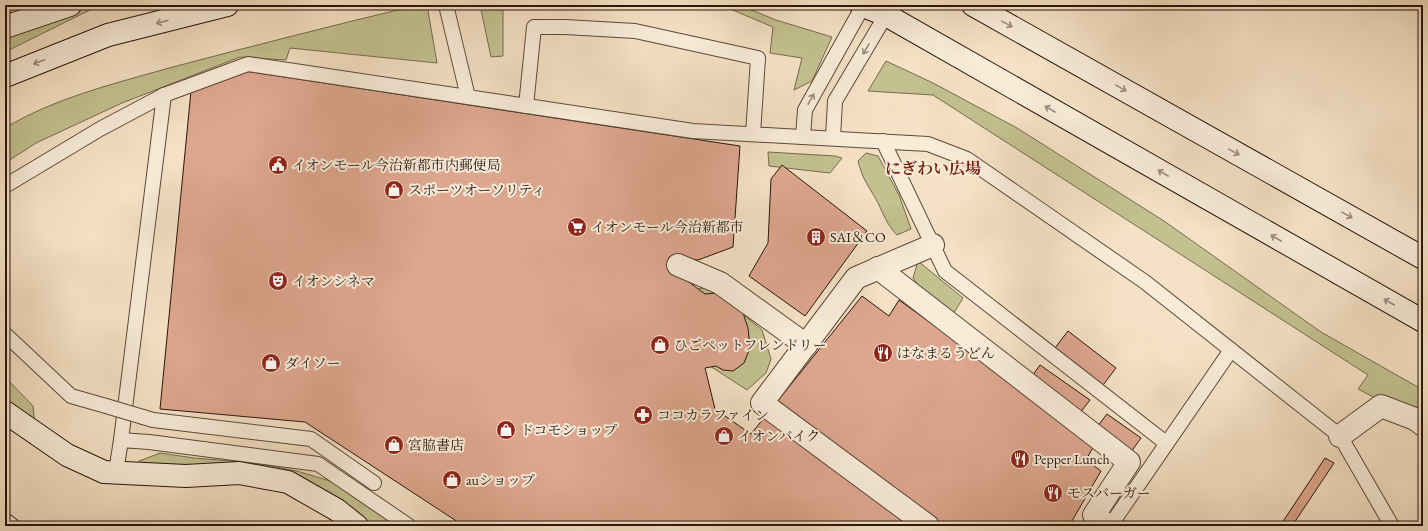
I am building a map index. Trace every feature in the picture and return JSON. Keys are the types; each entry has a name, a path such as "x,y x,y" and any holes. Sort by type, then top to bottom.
{"street":[{"path":"5,27 70,5"},
{"path":"5,76 108,35 227,5"},
{"path":"862,5 886,15 1423,321"},
{"path":"974,5 1423,258"},
{"path":"928,526 762,404 856,278 933,245"},
{"path":"678,266 720,283 806,345"},
{"path":"878,268 1129,462 1094,515 1109,526"},
{"path":"1340,436 1381,406 1415,419 1423,424"},
{"path":"5,412 67,455 104,472 186,476 239,473 288,482 337,510 357,526"}],"lane":[{"path":"446,5 468,97"},
{"path":"803,137 805,110 862,5"},
{"path":"832,138 835,101 886,15"},
{"path":"526,106 534,27 565,27 635,31 758,58 753,134"},
{"path":"5,186 94,133 164,95 248,64 693,131 928,144 967,159 1145,282 1340,436 1379,501 1392,526"},
{"path":"116,472 164,95"},
{"path":"883,141 945,271 1166,443"},
{"path":"5,334 71,396 153,420 311,439 374,482"},
{"path":"1109,526 1231,350"},
{"path":"120,440 149,442 318,464 405,525"},
{"path":"1379,501 1400,526"},
{"path":"5,520 14,526"}],"shaded area":[{"path":"5,5 100,5 5,52"},
{"path":"418,5 427,5 437,63 290,48 286,60 240,57 122,103 36,143 5,163 5,128 24,117 64,100 169,68"},
{"path":"480,5 512,5 503,10 503,56 491,57"},
{"path":"721,5 739,5 776,20 832,37 812,81 794,90 802,58 770,53 773,27"},
{"path":"886,61 933,83 1017,128 1164,221 1321,332 1423,390 1423,416 1379,400 1358,389 1368,375 933,95 868,91"},
{"path":"768,152 835,156 842,158 830,173 769,166"},
{"path":"866,153 878,156 899,195 911,229 897,235 888,224 864,179 860,168 858,161"},
{"path":"918,261 963,298 952,316 920,287 913,278"},
{"path":"710,287 762,330 771,359 766,373 747,390 696,357 687,291"},
{"path":"5,377 33,406 35,426 5,402"},
{"path":"160,453 194,458 255,463 297,471 340,484 389,521 385,526 370,526 336,501 289,477 140,468 139,461"}],"building":[{"name":"イオンモール今治新都市","path":"238,70 740,146 733,247 698,260 669,257 670,268 705,294 717,293 742,310 748,328 750,348 744,363 733,371 723,370 716,366 705,368 715,409 751,434 862,296 889,316 899,300 1096,442 1086,460 1101,471 1069,526 464,526 305,422 160,409 191,91"},
{"name":"SAI＆CO","path":"782,165 867,231 805,316 749,276 768,243 771,179"},
{"path":"1068,331 1116,368 1103,385 1055,348"},
{"path":"1040,365 1090,400 1079,414 1030,379"},
{"path":"1107,414 1141,438 1131,452 1097,427"},
{"path":"1325,458 1334,463 1292,526 1280,526"}],"place":[{"name":"イオンモール今治新都市内郵便局","path":"278,165"},
{"name":"スポーツオーソリティ","path":"394,190"},
{"name":"イオンモール今治新都市","path":"577,227"},
{"name":"SAI＆CO","path":"816,237"},
{"name":"イオンシネマ","path":"278,281"},
{"name":"ひごペットフレンドリー","path":"660,345"},
{"name":"はなまるうどん","path":"883,353"},
{"name":"ダイソー","path":"271,363"},
{"name":"ココカラファイン","path":"643,415"},
{"name":"ドコモショップ","path":"506,430"},
{"name":"イオンバイク","path":"724,436"},
{"name":"宮脇書店","path":"394,445"},
{"name":"Pepper Lunch","path":"1020,459"},
{"name":"auショップ","path":"452,480"},
{"name":"モスバーガー","path":"1053,493"}],"district":[{"name":"にぎわい広場","path":"933,168"}]}
